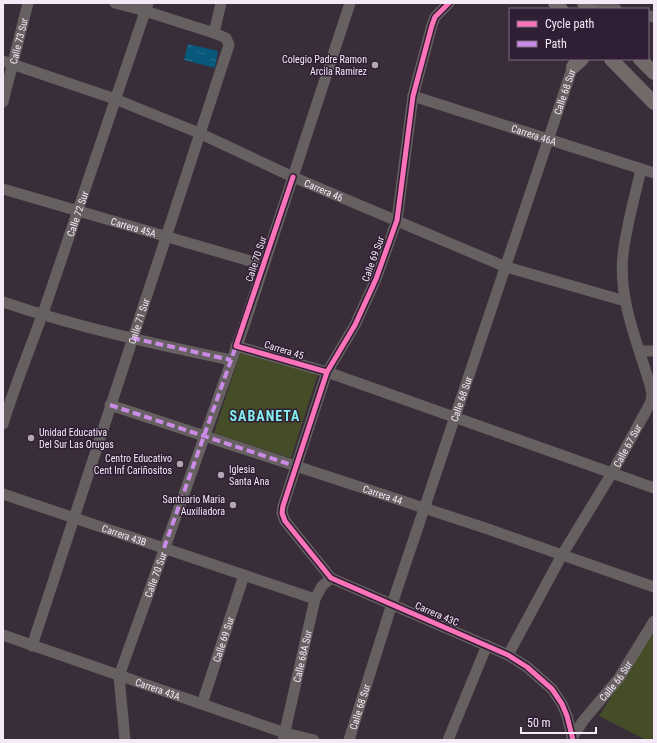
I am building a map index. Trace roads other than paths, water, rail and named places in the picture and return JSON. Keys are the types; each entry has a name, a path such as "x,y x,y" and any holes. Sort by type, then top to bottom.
{"main road":[{"path":"612,60 654,103"},
{"path":"641,60 654,73"}],"street":[{"name":"Calle 73 Sur","path":"3,102 14,64 28,3"},
{"path":"115,3 146,7 214,32 221,3"},
{"name":"Calle 70 Sur","path":"125,740 119,676 264,265 350,3"},
{"name":"Calle 69 Sur","path":"282,514 282,506 327,372 355,326 376,279 397,220 413,96 435,17 449,3"},
{"name":"Calle 72 Sur","path":"3,424 7,393 42,316 146,7"},
{"name":"Calle 71 Sur","path":"32,646 165,236 199,133 227,55 229,45 226,38 214,32"},
{"name":"Carrera 46","path":"3,61 115,99 199,133 293,177 506,267 625,301"},
{"name":"Calle 68 Sur","path":"349,740 392,604 548,139 577,62"},
{"name":"Carrera 46A","path":"413,96 654,173"},
{"name":"Calle 67 Sur","path":"508,655 562,555 612,473 651,402 651,390 625,301 623,256 640,169"},
{"name":"Carrera 45A","path":"3,189 264,265"},
{"path":"385,216 396,211 399,206"},
{"path":"3,302 42,316 231,360"},
{"name":"Carrera 45","path":"236,346 327,372 654,488"},
{"path":"640,351 654,351"},
{"name":"Carrera 44","path":"110,405 425,509 654,587"},
{"name":"Carrera 43B","path":"3,494 314,598"},
{"name":"Carrera 43C","path":"282,514 288,525 330,578 487,645 508,655 543,679 552,689 567,716 573,739"},
{"name":"Calle 69 Sur","path":"202,704 244,575"},
{"name":"Calle 68A Sur","path":"284,736 314,598 322,586 330,578"},
{"name":"Calle 66 Sur","path":"573,739 583,720 619,678 654,621"},
{"name":"Carrera 43A","path":"3,635 202,704 284,736 314,740"},
{"path":"448,740 487,645"}],"water":[{"path":"188,44 218,51 215,68 184,60"}],"place":[{"name":"Colegio Padre Ramon Arcila Ramirez","path":"375,65"},
{"name":"Unidad Educativa Del Sur Las Orugas","path":"31,438"},
{"name":"Centro Educativo Cent Inf Cariñositos","path":"180,464"},
{"name":"Iglesia Santa Ana","path":"221,475"},
{"name":"Santuario Maria Auxiliadora","path":"233,505"}],"district":[{"name":"SABANETA","path":"265,416"}]}
